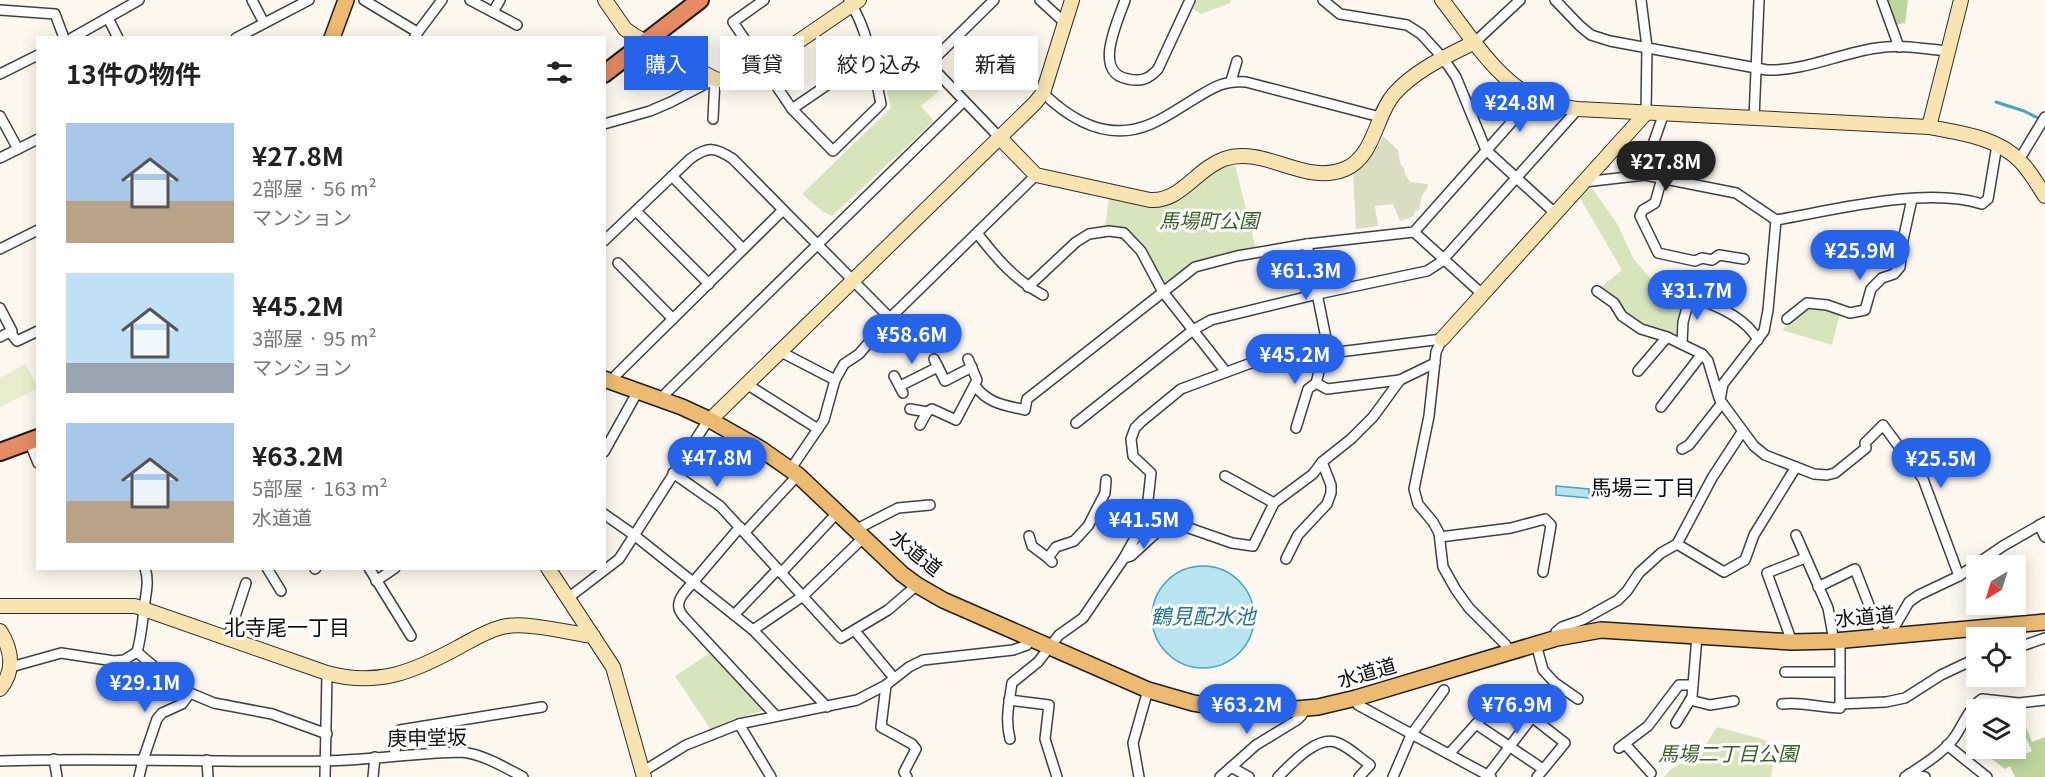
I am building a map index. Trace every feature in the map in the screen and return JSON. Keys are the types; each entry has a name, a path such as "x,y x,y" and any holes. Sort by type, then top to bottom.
{"highway":[{"path":"643,36 682,0"},
{"path":"645,36 700,0"},
{"path":"606,58 624,48"},
{"path":"606,72 624,55"},
{"path":"0,440 36,427"},
{"path":"0,452 33,439"}],"main road":[{"path":"333,36 346,0"},
{"name":"水道道","path":"609,381 662,399 710,420 761,449 794,472 902,574 943,600 1148,690 1193,703 1237,710 1302,710 1356,699 1557,638 1601,630 1792,642 2045,622"}],"street":[{"path":"76,36 139,0"},
{"path":"252,0 264,23"},
{"path":"240,36 309,0"},
{"path":"364,0 416,35 441,0"},
{"path":"470,0 517,25"},
{"path":"493,12 500,0"},
{"path":"605,0 625,29 636,36"},
{"path":"743,36 733,22 764,0"},
{"path":"994,0 929,64 1036,175 1136,198 1159,200 1180,191 1198,174 1225,159 1237,157 1263,159 1304,171 1320,173 1332,173 1348,168 1360,157 1370,142 1387,103 1403,84 1443,58 1475,42 1520,0"},
{"path":"1040,0 1065,23"},
{"path":"606,569 619,559 673,473 710,420 1043,93 1072,0"},
{"path":"1125,0 1109,49 1109,63 1115,73 1124,79 1137,81 1150,77 1158,69 1190,0"},
{"path":"1323,0 1340,14 1407,25 1421,34 1443,58 1456,77 1486,150 1556,214"},
{"path":"1442,0 1494,66 1512,84 1533,98 1544,102 1578,109 1929,127 1965,134 1997,145 2019,160 2045,196"},
{"path":"1555,0 1580,26 1591,34 1610,41 1755,68 1782,70 1804,67 1878,48 1899,47 1947,51"},
{"path":"1509,652 1506,645 1469,608 1456,590 1443,567 1440,537 1433,522 1419,504 1414,489 1429,416 1436,351 1442,339 1646,112 1647,47 1641,0"},
{"path":"1754,119 1759,0"},
{"path":"1882,0 1899,47"},
{"path":"1929,127 1961,0"},
{"path":"804,36 853,2 864,36"},
{"path":"0,10 55,14 63,36"},
{"path":"108,18 117,36"},
{"path":"0,74 36,56"},
{"path":"1231,81 1237,61"},
{"path":"708,75 720,80"},
{"path":"713,119 715,79"},
{"path":"606,123 650,111 715,79"},
{"path":"1043,93 1059,109 1078,121 1098,129 1119,131 1138,129 1153,123 1215,86 1231,81 1246,82 1380,117"},
{"path":"779,90 792,109 833,151 881,104 878,90"},
{"path":"792,109 820,90"},
{"path":"975,386 984,397 1000,405 1025,410 1027,399 1195,267 1237,256 1307,244 1414,232 1533,98"},
{"path":"662,399 963,101"},
{"path":"1076,423 1193,330 1211,320 1427,271 1443,259 1578,109"},
{"path":"1645,175 1646,164 1664,113"},
{"path":"0,116 18,149"},
{"path":"2019,160 2045,117"},
{"path":"0,158 36,140"},
{"path":"1584,182 1645,175 1662,178 1736,193 1776,220 1912,198 1956,199 1982,204 1988,199 1997,145"},
{"path":"606,239 700,151 720,150 733,159 890,318"},
{"path":"776,716 680,612 679,602 693,582 794,472 824,420 835,380 844,364 859,354 890,318 1036,175"},
{"path":"672,176 743,249"},
{"path":"1662,178 1655,203 1643,210 1640,216 1658,253 1695,261 1702,258 1712,260 1719,255 1738,260"},
{"path":"1787,319 1807,303 1827,305 1850,313 1865,310 1871,289 1882,278 1894,274 1900,267 1912,198"},
{"path":"609,381 783,210"},
{"path":"636,211 709,284"},
{"path":"1682,449 1689,445 1721,402 1723,384 1764,331 1776,220"},
{"path":"0,249 36,231"},
{"path":"1028,287 1076,242 1089,234 1109,231 1124,233 1141,251 1163,292 1226,372"},
{"path":"1414,232 1482,294"},
{"path":"977,233 1000,263 1028,287 1043,295"},
{"path":"1296,428 1308,389 1316,383 1327,353 1307,244"},
{"path":"618,263 673,319"},
{"path":"1597,291 1614,303 1622,316 1641,329 1667,337 1702,354 1707,361 1721,402 1742,432 1754,446 1765,454 1814,474 1827,475 1835,473 1866,448 1864,443 1883,425 1923,479 1959,576"},
{"path":"1682,344 1683,322 1690,297 1712,303 1752,329 1758,340"},
{"path":"0,308 12,331 10,332 17,341 36,332"},
{"path":"0,337 10,332"},
{"path":"1638,371 1667,337"},
{"path":"1010,739 1006,713 1012,683 1038,662 1059,635 1083,618 1124,558 1146,518 1151,473 1133,456 1131,439 1142,421 1181,389 1251,363 1442,339"},
{"path":"781,352 835,380"},
{"path":"1661,406 1702,354"},
{"path":"894,376 901,390 936,363 945,381 970,363 977,380 956,420 932,409 927,412 920,425"},
{"path":"1316,383 1327,389 1400,380 1435,363"},
{"path":"1124,558 1131,556 1163,524 1169,521 1232,543 1253,546 1274,503 1313,474 1322,462 1351,439 1366,424 1400,380"},
{"path":"748,385 818,429"},
{"path":"606,448 638,391"},
{"path":"910,409 927,412"},
{"path":"1557,638 1556,632 1562,627 1575,624 1618,600 1639,573 1661,553 1677,544 1712,478 1742,432"},
{"path":"1286,559 1298,535 1327,504 1331,485 1322,462"},
{"path":"1677,544 1724,572 1745,561 1754,535 1797,467"},
{"path":"673,473 720,506 842,638 888,610 916,585"},
{"path":"1225,476 1274,503"},
{"path":"1029,536 1032,546 1050,560 1056,547 1074,541 1088,526 1105,493 1106,480"},
{"path":"753,630 803,596 860,533 898,508 930,505"},
{"path":"734,615 838,512"},
{"path":"606,515 753,630 827,707"},
{"path":"1440,537 1511,528 1545,519 1551,525 1544,572"},
{"path":"1818,586 1855,569 1887,636 1909,602 1919,595 1959,576 2042,523 2045,537"},
{"path":"1782,704 1793,702 1823,708 1840,708 1837,640 1828,608 1796,535"},
{"path":"1792,642 1767,573 1805,558"},
{"path":"11,667 61,653 114,661 124,660 137,652 143,632 148,579 146,570"},
{"path":"268,570 281,591"},
{"path":"370,570 411,636"},
{"path":"376,581 392,570"},
{"path":"549,570 608,657 617,678 640,775 686,745 739,724 857,700 886,685 909,667 923,660 1013,650 1027,645 1030,638"},
{"path":"568,598 605,570"},
{"path":"228,638 246,584"},
{"path":"0,606 135,606 346,679 388,678 418,667 489,631 505,626 526,626 593,636"},
{"path":"0,631 9,646 11,667 8,678 0,689"},
{"path":"855,631 894,678"},
{"path":"1676,723 1690,700 1697,636"},
{"path":"2026,645 2045,638"},
{"path":"1536,644 1543,670 1555,683 1578,699"},
{"path":"137,652 165,676 190,693 214,703 273,714 327,734"},
{"path":"1840,704 1886,702 1905,698 1941,675 1966,663"},
{"path":"1785,672 1840,672"},
{"path":"326,777 327,673"},
{"path":"886,685 881,727 916,748 904,772 907,777"},
{"path":"1651,773 1622,746 1648,726 1679,685 1693,685"},
{"path":"1139,777 1133,743 1148,690"},
{"path":"1393,777 1411,735 1444,690"},
{"path":"140,777 143,760 157,719 162,713 182,704 190,693"},
{"path":"1449,754 1476,724 1495,703 1505,696 1565,743 1540,773 1476,724"},
{"path":"1356,699 1358,705 1490,776 1533,716"},
{"path":"1907,775 1953,739 1975,704 1982,699 2019,703 2045,700"},
{"path":"1009,700 1049,705 1045,739 1057,777"},
{"path":"1690,700 1710,705 1734,701"},
{"path":"393,755 399,730 542,707"},
{"path":"1220,777 1256,745 1297,720 1302,715 1302,710"},
{"path":"739,724 771,777"},
{"path":"1278,777 1316,744 1325,741 1337,742 1370,765 1359,777"},
{"path":"1947,745 1987,777"},
{"name":"庚申堂坂","path":"0,761 54,759 326,761 393,755 471,753 497,763 523,777"},
{"path":"373,777 375,757"},
{"path":"54,759 57,777"},
{"path":"207,760 208,777"},
{"path":"1230,766 1249,777"},
{"path":"1907,775 1925,777"}],"green space":[{"path":"1197,0 1231,0 1230,3 1201,14 1193,9"},
{"path":"1885,0 1908,0 1905,23 1893,25"},
{"path":"887,90 940,90 921,106 934,121 832,216 822,211 802,194 891,108"},
{"path":"1383,136 1398,150 1400,163 1410,182 1428,184 1427,189 1422,195 1419,210 1414,212 1414,216 1400,221 1393,204 1375,206 1378,226 1356,229 1353,174 1370,157"},
{"name":"馬場町公園","path":"1235,165 1256,249 1193,265 1167,281 1161,281 1142,248 1105,228 1109,196 1158,204 1217,169"},
{"path":"1592,188 1618,225 1633,258 1651,279 1665,288 1681,286 1685,290 1676,334 1637,322 1619,301 1601,287 1622,270 1580,198 1585,191"},
{"path":"1818,308 1840,313 1832,345 1782,330 1808,309"},
{"path":"25,364 36,384 36,389 0,407 0,378"},
{"path":"713,651 767,710 734,719 711,730 675,676"},
{"name":"馬場二丁目公園","path":"1717,727 1766,740 1775,752 1771,777 1664,777 1671,769 1699,755"},
{"path":"2026,727 2032,742 2045,737 2045,777 2015,777 2010,766 2005,769 1992,759 2026,759 2026,754 2032,751 2026,738"}],"water":[{"path":"1556,486 1589,489 1589,498 1556,495"},
{"name":"鶴見配水池","path":"1203,566 1232,574 1246,588 1254,617 1246,646 1232,660 1203,668 1174,660 1160,646 1152,617 1160,588 1174,574"}],"waterway":[{"path":"1996,102 2024,111 2042,120"}],"district":[{"name":"馬場三丁目","path":"1643,488"},
{"name":"北寺尾一丁目","path":"287,628"}]}
